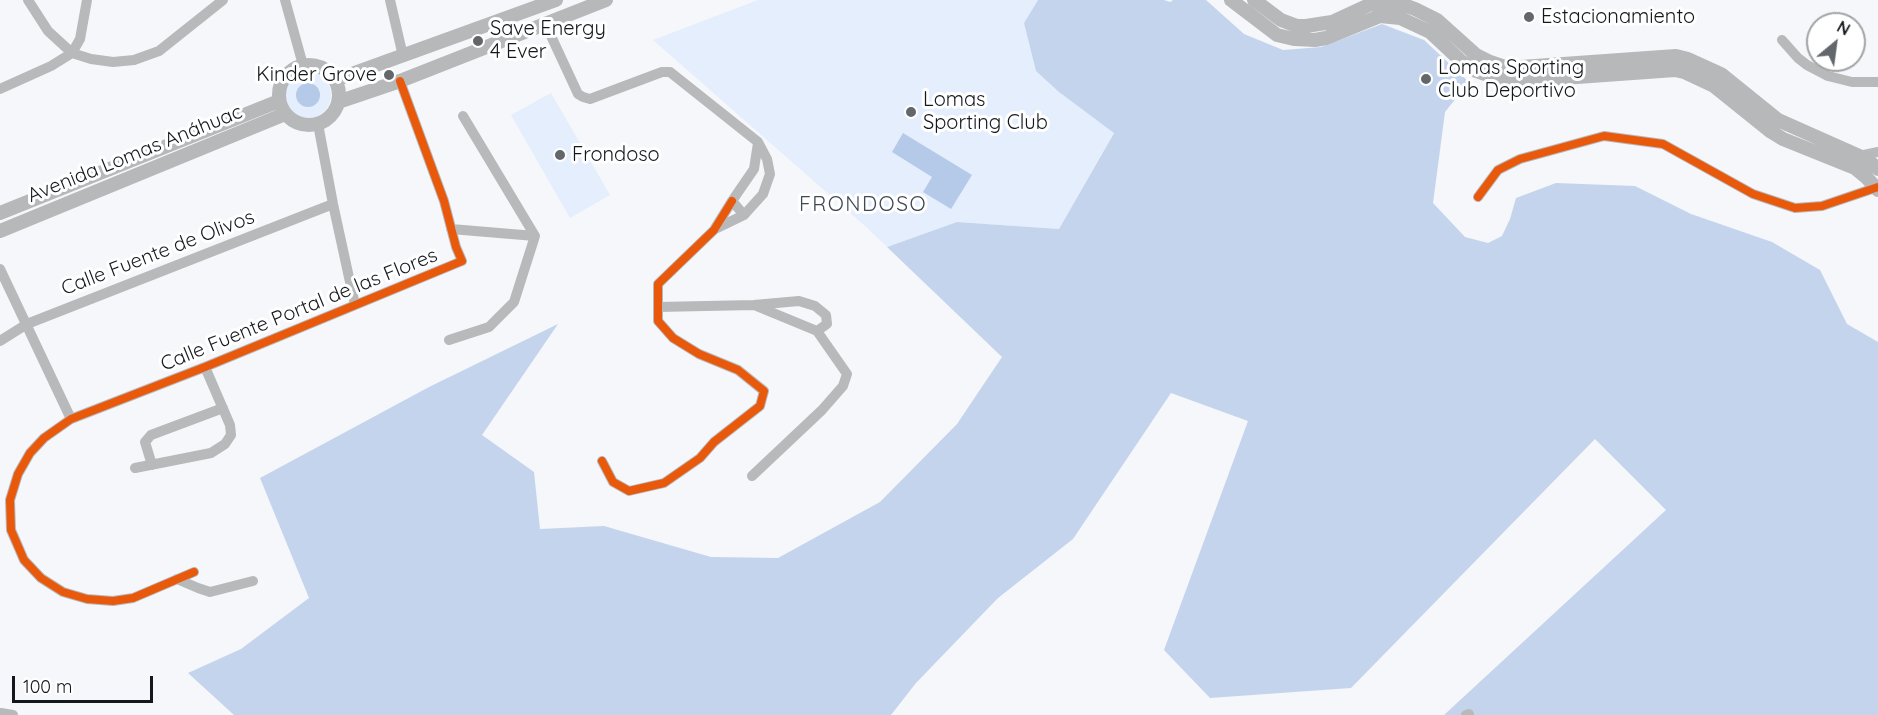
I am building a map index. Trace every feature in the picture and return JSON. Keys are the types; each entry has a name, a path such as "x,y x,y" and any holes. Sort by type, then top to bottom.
{"main road":[{"path":"335,80 556,0"},
{"path":"338,102 400,81 606,0"},
{"path":"1221,0 1257,27 1294,39 1315,40 1336,35 1372,18 1390,16 1420,26 1438,38 1468,67 1502,80 1521,81 1675,70 1714,86 1777,135 1857,162 1870,162 1878,169"},
{"path":"1232,0 1277,35"},
{"path":"1254,0 1281,20 1297,26 1332,22 1369,5 1379,3 1404,5 1437,20 1483,59 1505,67 1676,56 1700,63 1721,74 1778,120 1857,162 1878,189"},
{"path":"303,64 322,68 335,80 339,91 338,102 333,113 318,124 306,125 294,121 282,108 280,86 284,77 293,69 303,64"},
{"name":"Avenida Lomas Anáhuac","path":"0,213 282,108"},
{"name":"Avenida Lomas Anáhuac","path":"0,231 282,108"}],"street":[{"path":"28,0 48,31 72,53 113,62 134,60 159,51 223,0"},
{"path":"0,89 51,66 72,53 80,39 87,0"},
{"path":"285,0 303,64"},
{"path":"390,0 403,56"},
{"path":"544,23 578,94 583,97 590,99 600,96 666,72 692,89 758,142 767,159 770,174 763,194 744,215 714,230"},
{"path":"1782,40 1798,58 1828,76 1851,82 1878,82"},
{"name":"Calle Fuente Portal de las Flores","path":"194,572 133,598 112,601 87,600 63,592 41,578 24,560 11,530 10,500 18,474 30,453 44,438 71,419 205,367 462,261 444,201 400,81"},
{"path":"449,340 489,327 514,302 535,236 463,116"},
{"path":"318,124 355,305"},
{"path":"1478,197 1498,170 1520,159 1604,136 1663,144 1753,194 1795,208 1822,206 1878,189"},
{"path":"602,461 613,482 629,490 664,483 700,458 714,442 760,406 764,391 738,370 699,354 673,338 658,321 658,284 714,230 754,169 758,142"},
{"path":"1857,162 1878,152"},
{"path":"754,169 770,174"},
{"path":"732,201 744,215"},
{"name":"Calle Fuente de Olivos","path":"0,341 27,324 333,204"},
{"path":"451,229 535,236"},
{"path":"0,269 71,419"},
{"path":"658,307 754,305 799,301 815,306 826,315 827,324 818,331"},
{"path":"752,476 822,410 843,386 847,375 818,331 754,305"},
{"path":"135,468 211,453 225,444 231,435 230,425 205,367"},
{"path":"152,465 145,441 152,435 223,408"},
{"path":"177,579 210,592 252,581"},
{"path":"0,713 13,715"}],"shaded area":[{"name":"Lomas Sporting Club","path":"758,0 1038,0 1024,23 1059,92 1114,132 1059,229 957,222 887,247 653,40"},
{"path":"1038,0 1164,0 1170,2 1173,0 1206,0 1244,34 1283,50 1321,47 1382,24 1424,40 1469,82 1445,112 1433,203 1465,237 1488,243 1502,236 1516,198 1556,183 1635,186 1691,214 1772,242 1820,270 1847,324 1878,342 1878,715 1444,715 1666,510 1595,439 1351,688 1210,698 1164,650 1248,421 1171,393 1073,539 998,598 916,683 891,715 234,715 188,673 241,649 309,598 260,478 429,387 558,324 482,435 534,472 540,529 604,526 711,557 778,558 880,502 957,424 1002,357 887,247 957,222 1059,229 1114,133 1059,92 1036,71 1024,23"},
{"path":"308,72 324,79 331,95 324,111 308,118 292,111 285,95 292,79"},
{"path":"308,83 313,84 319,90 319,100 313,106 308,107 303,106 297,100 296,95 297,90 303,84"},
{"name":"Frondoso","path":"551,93 610,195 570,218 511,115"},
{"path":"903,133 972,175 951,209 923,192 932,177 892,152"}],"cycle path":[{"path":"194,572 133,598 113,601 87,599 63,592 41,578 24,560 11,530 10,500 18,474 30,453 44,438 71,419 205,367 462,261 444,201 400,81"},
{"path":"1478,197 1498,170 1520,159 1604,136 1663,144 1753,194 1795,208 1822,206 1878,187"},
{"path":"602,461 613,482 629,491 664,483 700,458 714,442 760,406 764,391 738,370 699,354 673,338 658,321 658,284 714,230 732,201"}],"place":[{"name":"Estacionamiento","path":"1529,17"},
{"name":"Save Energy 4 Ever","path":"478,41"},
{"name":"Kinder Grove","path":"389,75"},
{"name":"Lomas Sporting Club Deportivo","path":"1426,79"},
{"name":"Lomas Sporting Club","path":"911,112"},
{"name":"Frondoso","path":"560,155"}],"district":[{"name":"FRONDOSO","path":"863,205"}]}
